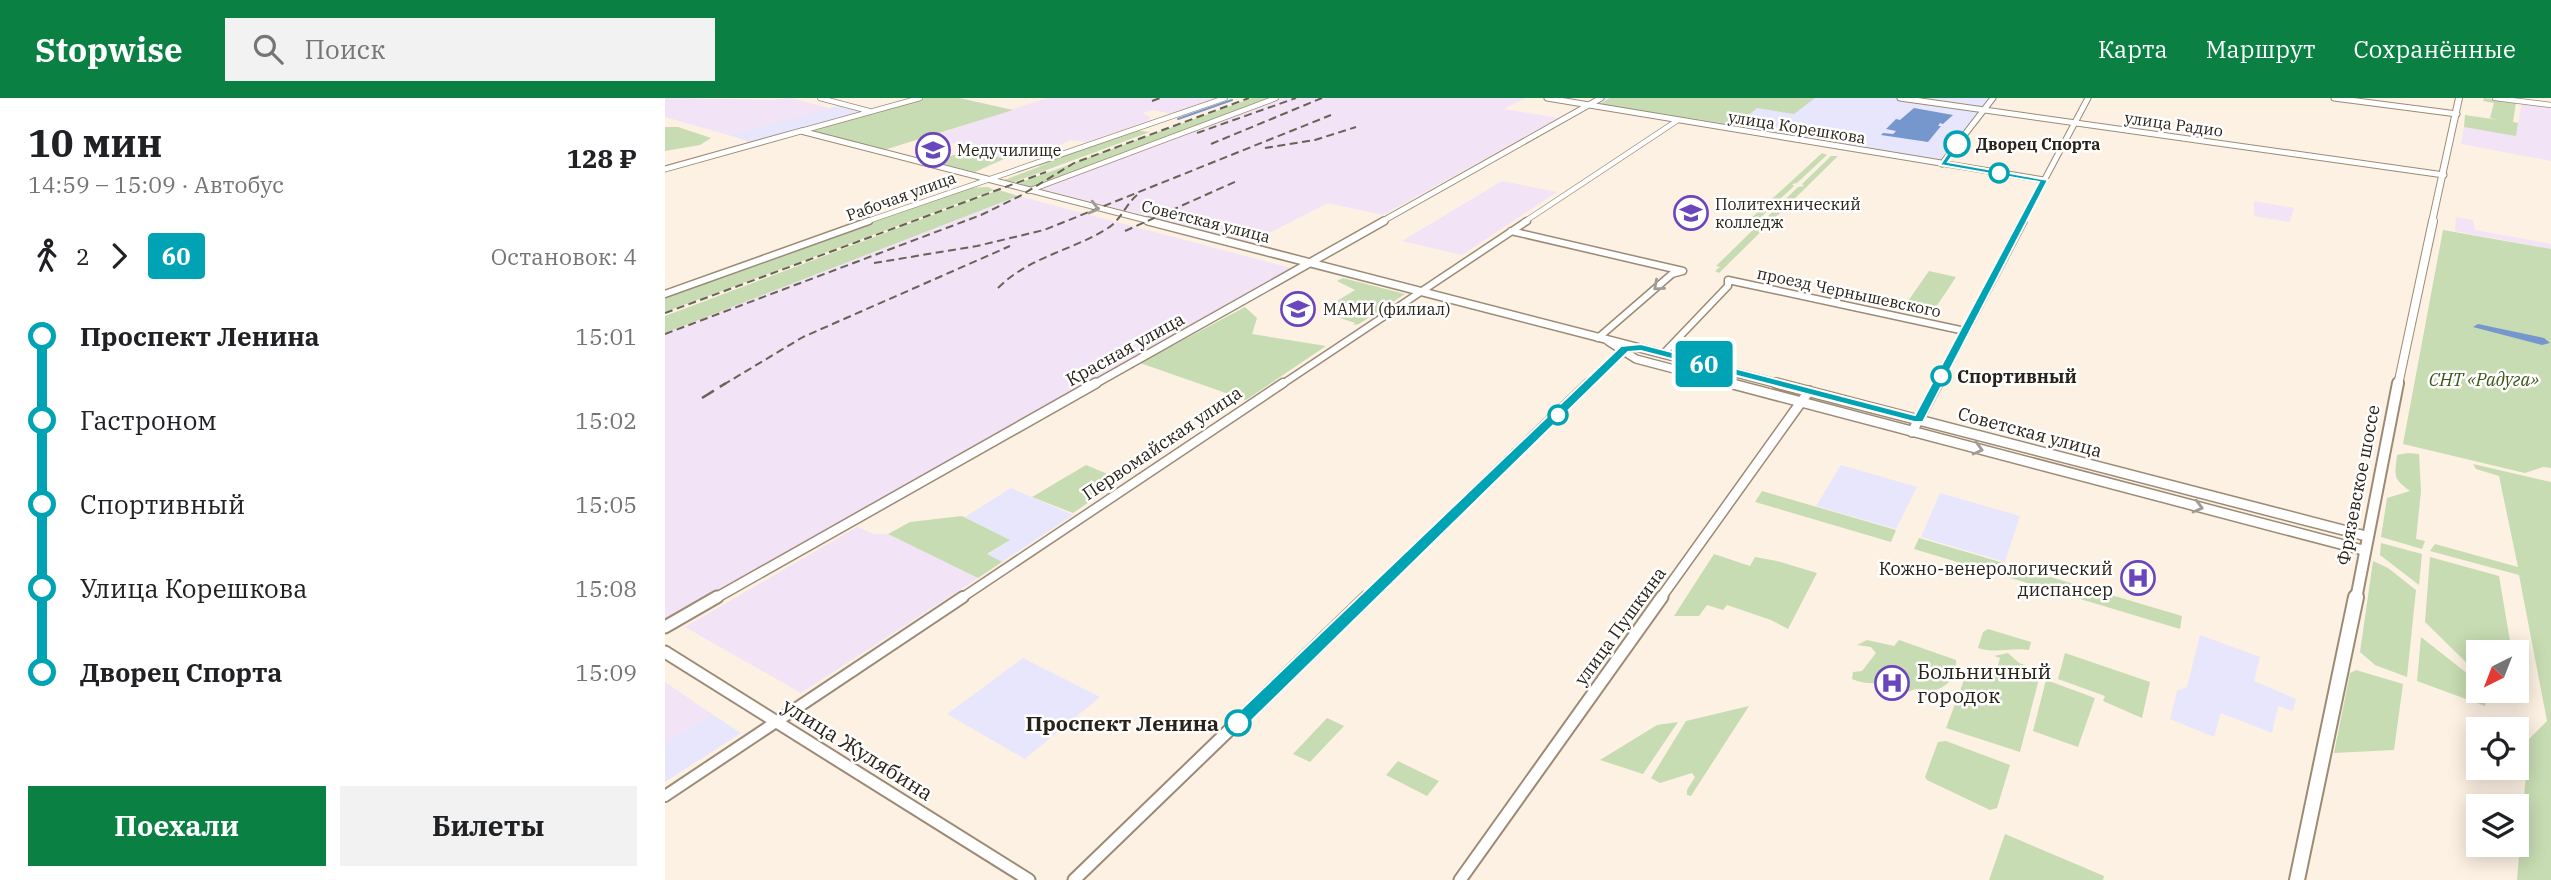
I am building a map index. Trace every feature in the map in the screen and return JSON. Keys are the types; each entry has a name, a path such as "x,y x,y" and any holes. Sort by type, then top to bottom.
{"highway":[{"name":"Фрязевское шоссе","path":"2297,880 2345,657 2363,550 2459,98"}],"main road":[{"name":"улица Корешкова","path":"1547,98 2044,180"},
{"name":"Красная улица","path":"665,627 1601,98"},
{"name":"улица Радио","path":"1900,98 2444,175"},
{"path":"1942,163 1993,98"},
{"path":"1912,432 2088,98"},
{"path":"2334,98 2457,114"},
{"name":"Советская улица","path":"801,131 1308,264 1641,347 1651,355"},
{"path":"665,169 801,131"},
{"name":"Советская улица","path":"1601,338 1636,359 2363,550"},
{"path":"1073,880 1622,351 1641,347"},
{"name":"Советская улица","path":"1663,354 2366,536"},
{"path":"1609,365 1623,360 1663,354"},
{"name":"улица Пушкина","path":"1460,880 1809,391"},
{"path":"2325,525 2327,540"},
{"name":"улица Жулябина","path":"665,652 1029,880"}],"street":[{"path":"820,98 872,111"},
{"path":"801,131 920,98"},
{"name":"Рабочая улица","path":"665,294 983,180 1225,98"},
{"path":"1028,191 1276,98"},
{"path":"2495,98 2551,105"},
{"name":"Первомайская улица","path":"665,796 1678,120"},
{"path":"1511,231 1683,271 1672,274 1601,338"},
{"name":"проезд Чернышевского","path":"1663,354 1728,286 1728,280 1965,331"}],"shaded area":[{"path":"665,98 791,98 832,109 728,135 665,117"},
{"path":"1047,98 1220,98 1174,114 1153,110 1142,113 1150,117 1148,121 1086,142 1070,140 1041,155 1016,153 1006,158 974,154 971,152 976,149 929,137"},
{"path":"1280,98 1525,98 1504,109 1558,118 1383,215 1328,203 1252,242 1041,189"},
{"path":"1601,98 1993,98 1942,164 1588,105"},
{"path":"2522,102 2551,106 2551,161 2461,144 2464,127 2516,135"},
{"path":"838,106 861,112 745,145 747,141 728,135"},
{"path":"1502,181 1557,192 1462,255 1402,241"},
{"path":"1018,196 1291,268 665,620 665,333"},
{"path":"2254,201 2294,208 2290,222 2254,216"},
{"path":"2456,217 2473,220 2475,230 2551,244 2551,249 2455,231"},
{"path":"1841,465 1917,487 1896,529 1816,506"},
{"path":"1011,488 1073,515 1002,562 987,555 1010,540 965,517"},
{"path":"1940,493 2020,516 2005,562 1921,537"},
{"path":"857,527 874,534 888,534 978,578 801,693 685,627"},
{"path":"2200,635 2260,657 2254,681 2296,699 2293,711 2278,706 2272,733 2221,713 2214,737 2170,719 2177,691 2187,687"},
{"path":"1023,658 1100,697 1025,759 947,714"},
{"path":"665,682 712,714 665,743"},
{"path":"712,714 741,733 665,782 665,743"}],"green space":[{"path":"924,98 959,98 1013,110 884,150 809,131"},
{"path":"1252,98 1270,98 1032,188 1019,183"},
{"path":"1610,98 1815,98 1794,114 1757,108 1738,124 1826,139 1600,104"},
{"path":"2484,98 2516,102 2513,122 2518,123 2516,136 2464,127 2465,115 2499,120 2490,118 2494,103 2483,101"},
{"path":"665,127 678,127 711,138 700,145 665,151"},
{"path":"1133,130 1150,132 1014,182 1004,180 1052,162 1040,166 1033,164"},
{"path":"959,153 1006,158 975,172 934,162"},
{"path":"1822,153 1827,155 1797,183 1792,184 1794,186 1758,220 1749,220"},
{"path":"1831,156 1838,156 1719,273 1715,271 1720,267 1716,266 1758,225 1765,224 1763,221 1798,187 1804,186 1802,184"},
{"path":"988,187 994,190 665,312 665,297 964,188"},
{"path":"999,190 1018,196 665,333 665,316"},
{"name":"СНТ «Радуга»","path":"2443,230 2551,249 2551,468 2543,467 2525,473 2403,444"},
{"path":"1929,271 1956,277 1936,307 1908,301"},
{"path":"1343,278 1405,294 1359,324 1353,325 1355,323 1328,314 1328,306 1337,307 1337,301 1355,290 1337,281"},
{"path":"1245,307 1257,318 1252,334 1326,346 1246,400 1140,363"},
{"path":"2419,454 2421,491 2416,539 2425,541 2422,549 2381,537 2387,498 2410,491 2400,483 2395,472 2397,455"},
{"path":"2473,464 2551,482 2551,880 2517,880 2519,857 2529,857 2529,794 2524,794 2526,780 2529,780 2529,739 2547,721 2519,575 2430,551 2435,544 2518,567 2499,476 2476,469"},
{"path":"1086,465 1122,480 1073,513 1032,497"},
{"path":"1762,491 1896,530 1891,542 1755,502"},
{"path":"962,516 1010,540 987,554 1002,562 978,578 888,534 910,522"},
{"path":"1919,538 2182,616 2180,629 1914,549"},
{"path":"2381,543 2422,554 2419,585 2380,555"},
{"path":"1714,554 1750,566 1755,557 1817,573 1788,629 1771,620 1727,605 1723,610 1707,605 1699,616 1674,616"},
{"path":"2430,557 2499,576 2510,640 2466,640 2466,662 2425,622"},
{"path":"2373,561 2388,568 2416,590 2407,677 2375,665 2360,652"},
{"path":"1988,629 2031,642 2029,650 1978,648 1983,632"},
{"path":"2421,637 2466,673 2466,699 2417,681"},
{"path":"1867,640 1894,646 1899,640 1956,660 1955,672 1946,685 1929,691 1902,691 1904,686 1898,684 1852,679 1853,672 1862,671 1876,653 1871,647 1857,645"},
{"path":"2008,653 2019,663 2041,671 2020,752 1946,728 1969,667 1995,675 2000,658 1994,656"},
{"path":"2065,653 2150,682 2142,718 2103,701 2105,696 2058,679"},
{"path":"2356,670 2403,684 2394,750 2334,753 2350,673"},
{"path":"2046,680 2095,698 2078,747 2033,731"},
{"path":"1749,706 1691,796 1687,795 1687,790 1695,777 1692,773 1660,783 1651,778 1686,721"},
{"path":"1327,718 1344,726 1310,762 1293,754"},
{"path":"1678,722 1643,774 1600,760 1657,725"},
{"path":"1946,741 2010,765 1997,808 1990,810 1927,780 1925,777 1938,742"},
{"path":"1398,761 1439,781 1427,796 1386,775"},
{"path":"2005,834 2104,876 2103,880 1989,880"}],"water":[{"path":"1914,108 1953,115 1943,124 1940,123 1938,126 1941,126 1928,142 1881,135 1893,134 1896,131 1886,129"},
{"path":"2478,324 2544,338 2550,343 2542,345 2473,327"}],"waterway":[{"path":"1178,119 1232,100"}],"railway":[{"path":"1152,101 1160,98"},
{"path":"665,334 981,215 1020,196 1074,163 1249,98"},
{"path":"1197,133 1296,98"},
{"path":"1211,144 1322,98"},
{"path":"874,263 977,246 1044,230 1331,115"},
{"path":"1265,148 1315,140 1356,127"},
{"path":"665,313 1046,172"},
{"path":"1125,231 1239,180"},
{"path":"998,288 1024,268 1108,228 1137,195"},
{"path":"723,385 803,337 1010,246"},
{"path":"702,398 726,383"}],"bus line":[{"name":"60","path":"1238,723 1625,349 1641,347 1919,419 2044,180 1942,163 1957,144"}],"place":[{"name":"Дворец Спорта","path":"1957,144"},
{"name":"Медучилище","path":"933,150"},
{"name":"Политехнический колледж","path":"1691,213"},
{"name":"МАМИ (филиал)","path":"1298,309"},
{"name":"Спортивный","path":"1941,376"},
{"name":"Кожно-венерологический диспансер","path":"2138,578"},
{"name":"Больничный городок","path":"1892,683"},
{"name":"Проспект Ленина","path":"1238,723"}]}
